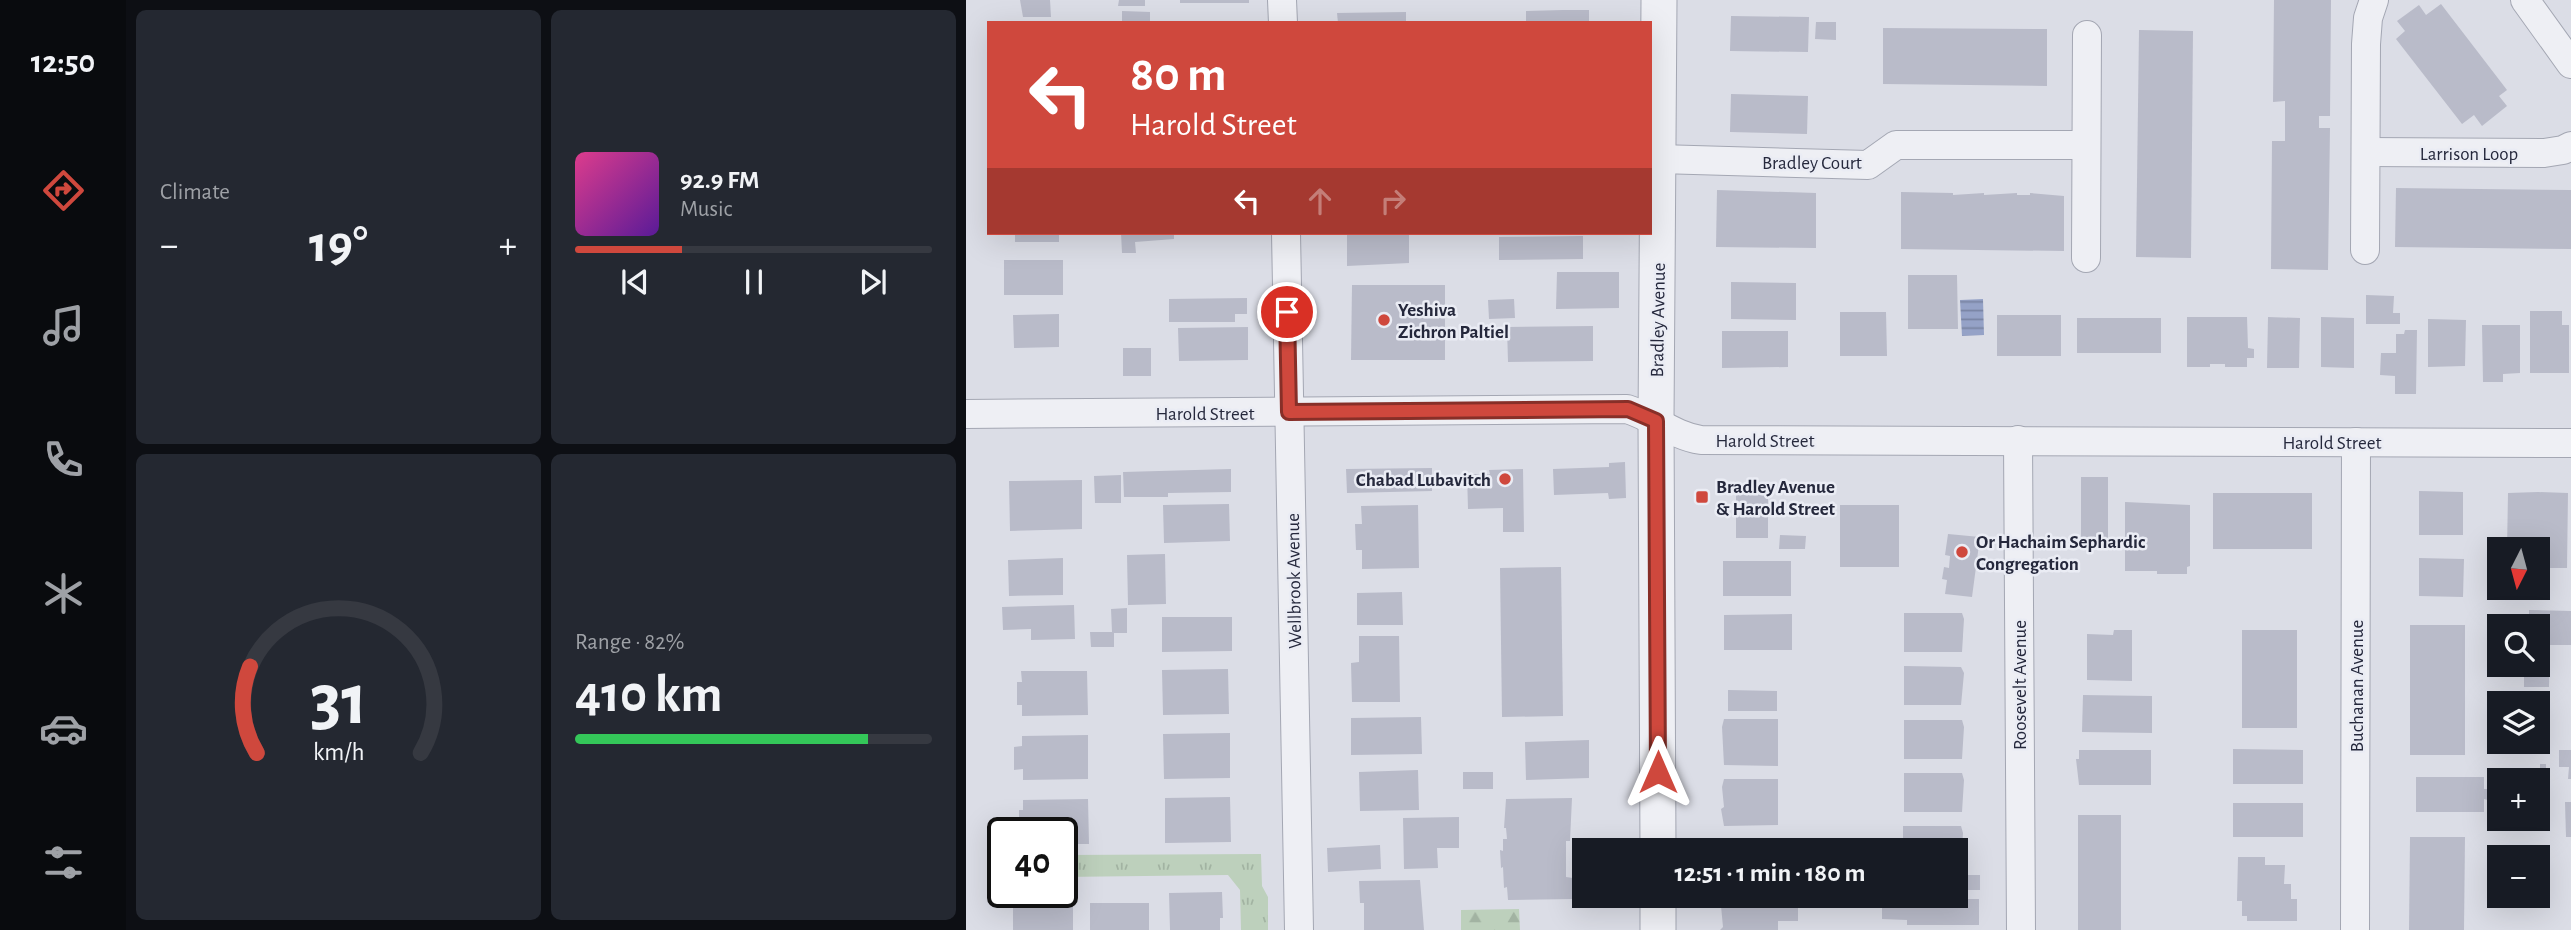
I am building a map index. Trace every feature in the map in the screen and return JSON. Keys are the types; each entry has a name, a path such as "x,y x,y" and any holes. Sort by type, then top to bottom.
{"street":[{"path":"1282,0 1283,21"},
{"name":"Bradley Avenue","path":"1658,838 1656,421 1659,0"},
{"path":"2365,250 2366,44 2368,18 2374,0"},
{"path":"2525,0 2571,64"},
{"path":"2086,258 2087,35"},
{"name":"Bradley Court","path":"1659,159 1868,165 1896,145 2085,145"},
{"name":"Larrison Loop","path":"2366,152 2544,153 2571,146"},
{"name":"Wellbrook Avenue","path":"1286,235 1299,930"},
{"name":"Harold Street","path":"966,414 1628,409 1689,438 1701,440 2571,443"},
{"name":"Roosevelt Avenue","path":"2018,440 2021,930"},
{"name":"Buchanan Avenue","path":"2355,930 2356,442"},
{"path":"1658,908 1658,930"}],"green space":[{"path":"1261,854 1262,886 1268,897 1268,930 1241,930 1240,890 1228,875 1078,877 1078,855"},
{"path":"1519,909 1520,930 1461,930 1461,910"}],"water":[{"path":"1983,299 1984,335 1962,336 1960,300"}],"building":[{"path":"1020,0 1050,0 1051,17 1023,17"},
{"path":"1119,0 1145,0 1145,6 1118,6"},
{"path":"1180,0 1249,0 1249,3 1180,3"},
{"path":"2274,0 2331,0 2330,116 2319,116 2319,128 2330,128 2328,270 2271,269 2272,141 2285,141 2285,101 2273,102"},
{"path":"2441,4 2507,90 2499,96 2507,106 2482,126 2474,115 2462,124 2396,39 2405,31 2397,21 2419,5 2426,15"},
{"path":"1589,10 1589,21 1526,21 1526,11"},
{"path":"1122,11 1150,12 1150,21 1122,21"},
{"path":"1406,12 1406,21 1338,21 1337,13"},
{"path":"1731,16 1809,17 1808,52 1730,51"},
{"path":"1816,22 1836,22 1836,40 1815,39"},
{"path":"1883,28 2047,29 2047,86 1883,84"},
{"path":"2139,30 2193,31 2191,258 2136,257"},
{"path":"1731,94 1808,96 1807,134 1730,132"},
{"path":"2396,188 2571,190 2571,249 2395,247"},
{"path":"1717,190 1816,193 1816,248 1716,247"},
{"path":"1901,192 1953,195 2030,193 2064,196 2064,251 1901,249"},
{"path":"1015,235 1059,235 1059,242 1015,242"},
{"path":"1121,235 1174,235 1174,239 1135,242 1136,253 1122,253"},
{"path":"1347,235 1409,235 1409,263 1347,266"},
{"path":"1583,236 1583,259 1499,260 1499,237"},
{"path":"1004,260 1063,260 1063,295 1004,295"},
{"path":"1557,272 1619,272 1619,308 1556,309"},
{"path":"1908,275 1957,275 1958,329 1908,329"},
{"path":"1731,282 1796,283 1796,320 1731,319"},
{"path":"1352,285 1445,285 1445,360 1351,360"},
{"path":"2366,295 2394,296 2393,313 2400,313 2400,324 2366,324"},
{"path":"1247,298 1247,314 1235,314 1235,322 1169,322 1169,299"},
{"path":"1514,299 1515,318 1489,319 1488,300"},
{"path":"2530,311 2562,311 2562,325 2569,325 2569,373 2530,373"},
{"path":"1840,312 1886,312 1887,356 1840,356"},
{"path":"1059,314 1059,347 1014,348 1013,315"},
{"path":"1997,315 2061,315 2061,356 1997,356"},
{"path":"2187,317 2247,317 2248,348 2254,349 2254,358 2247,358 2247,367 2210,364 2210,367 2187,367"},
{"path":"2268,317 2300,318 2299,368 2267,368"},
{"path":"2321,317 2354,318 2354,368 2321,367"},
{"path":"2077,318 2161,318 2161,353 2077,353"},
{"path":"2428,319 2466,320 2465,366 2428,367"},
{"path":"2482,325 2520,325 2520,373 2503,374 2503,382 2483,382"},
{"path":"1593,326 1593,361 1508,362 1507,327"},
{"path":"1248,327 1248,360 1179,361 1178,328"},
{"path":"2405,330 2417,330 2416,394 2395,394 2395,376 2380,375 2381,353 2396,353 2396,334 2404,334"},
{"path":"1722,331 1788,331 1788,367 1722,368"},
{"path":"1123,348 1151,348 1151,376 1123,376"},
{"path":"1625,462 1626,498 1609,499 1608,493 1554,495 1553,469 1609,467 1609,463"},
{"path":"1432,468 1432,491 1347,493 1346,469"},
{"path":"1231,469 1231,492 1124,497 1123,472"},
{"path":"1523,469 1524,532 1503,532 1503,508 1468,509 1467,474"},
{"path":"1121,475 1121,503 1095,503 1094,476"},
{"path":"2081,477 2108,477 2108,542 2081,541"},
{"path":"1082,480 1082,529 1010,531 1009,481"},
{"path":"2419,491 2463,492 2463,535 2419,535"},
{"path":"1736,492 1768,492 1768,538 1736,538"},
{"path":"2213,493 2312,493 2312,549 2213,549"},
{"path":"2508,493 2568,493 2567,568 2550,568 2550,537 2507,537"},
{"path":"2125,502 2190,505 2190,566 2187,567 2187,574 2125,571"},
{"path":"1229,504 1230,541 1164,543 1163,505"},
{"path":"1418,505 1419,568 1362,569 1362,550 1356,550 1355,524 1362,524 1361,506"},
{"path":"1840,505 1899,505 1899,567 1840,567"},
{"path":"1948,534 1980,537 1972,597 1945,594 1947,580 1942,579 1944,567 1949,568 1950,556 1945,555"},
{"path":"1780,535 1806,536 1805,549 1779,549"},
{"path":"1165,554 1166,604 1128,605 1127,555"},
{"path":"1063,558 1063,595 1009,596 1008,560"},
{"path":"2419,558 2464,559 2463,597 2419,596"},
{"path":"1723,561 1791,561 1791,596 1723,596"},
{"path":"1561,567 1563,716 1502,717 1500,568"},
{"path":"1402,592 1403,625 1357,625 1357,593"},
{"path":"1074,605 1075,639 1031,640 1031,629 1003,630 1002,607"},
{"path":"1127,608 1127,633 1114,633 1114,647 1091,647 1090,632 1112,632 1111,609"},
{"path":"2529,610 2571,611 2571,645 2550,645 2550,614 2529,614"},
{"path":"1904,613 1962,613 1962,652 1904,652"},
{"path":"1792,614 1792,650 1724,650 1724,615"},
{"path":"1162,617 1232,617 1232,651 1162,652"},
{"path":"2410,625 2465,625 2465,755 2410,755"},
{"path":"2114,630 2132,630 2132,681 2087,680 2087,634 2113,635"},
{"path":"2242,630 2297,630 2297,728 2242,728"},
{"path":"1359,636 1399,636 1400,702 1352,702 1351,663 1359,662"},
{"path":"1904,666 1961,667 1964,673 1961,705 1904,705"},
{"path":"1228,669 1229,714 1163,715 1162,670"},
{"path":"1021,671 1087,671 1088,715 1022,716 1022,705 1017,705 1017,682 1022,682"},
{"path":"2524,677 2549,677 2549,687 2524,687"},
{"path":"1728,690 1777,691 1777,711 1728,711"},
{"path":"2083,695 2152,696 2152,733 2082,732"},
{"path":"1421,717 1422,754 1351,755 1351,718"},
{"path":"1724,719 1778,719 1778,766 1724,765"},
{"path":"1904,720 1962,720 1962,759 1904,759"},
{"path":"1230,733 1230,778 1164,779 1163,734"},
{"path":"1088,735 1088,779 1023,780 1023,769 1014,770 1014,747 1022,746 1022,736"},
{"path":"1589,740 1589,778 1526,780 1525,742"},
{"path":"2233,749 2303,750 2303,784 2233,784"},
{"path":"2079,750 2151,750 2151,785 2079,785 2076,759 2079,759"},
{"path":"2559,750 2571,750 2571,779 2568,779 2569,767 2559,767"},
{"path":"1418,770 1419,810 1360,811 1359,772"},
{"path":"1463,772 1493,772 1493,789 1463,789"},
{"path":"1904,773 1962,773 1962,812 1904,812"},
{"path":"2416,777 2484,777 2487,800 2484,799 2484,812 2416,812"},
{"path":"1724,779 1778,779 1778,825 1724,826 1721,809 1724,807"},
{"path":"1230,797 1231,842 1165,843 1165,798"},
{"path":"1572,798 1570,841 1566,841 1566,877 1572,878 1572,899 1508,900 1500,850 1503,851 1503,839 1507,839 1504,828 1506,799"},
{"path":"1088,799 1089,844 1078,844 1078,817 1019,817 1019,810 1023,810 1023,800"},
{"path":"2565,802 2571,802 2571,837 2566,837"},
{"path":"2233,803 2303,803 2303,837 2233,837"},
{"path":"2078,815 2121,815 2121,930 2078,930"},
{"path":"1459,817 1459,848 1437,848 1438,868 1404,869 1403,818"},
{"path":"1903,826 1961,826 1963,833 1963,838 1903,838"},
{"path":"2410,837 2465,837 2464,930 2409,930"},
{"path":"1380,845 1381,869 1328,872 1327,848"},
{"path":"2238,857 2265,857 2265,865 2285,865 2284,884 2291,884 2291,899 2297,899 2297,921 2247,921 2247,916 2242,916 2242,901 2237,901"},
{"path":"1968,875 1980,875 1980,890 1968,890"},
{"path":"1420,880 1424,930 1364,930 1364,903 1360,903 1359,881"},
{"path":"1222,892 1223,918 1220,918 1220,930 1170,930 1169,893"},
{"path":"1968,899 1979,899 1979,925 1907,925 1907,920 1882,919 1882,908 1968,908"},
{"path":"1090,903 1149,903 1149,930 1090,930"},
{"path":"1013,908 1073,908 1073,930 1013,930"},
{"path":"1721,908 1798,908 1798,921 1778,921 1778,930 1720,930 1723,927"}],"place":[{"name":"Yeshiva Zichron Paltiel","path":"1384,320"},
{"name":"Chabad Lubavitch","path":"1505,479"},
{"name":"Bradley Avenue & Harold Street","path":"1702,497"},
{"name":"Or Hachaim Sephardic Congregation","path":"1962,552"}],"route":[{"path":"1287,312 1289,412 1628,409 1656,421 1658,772"}]}
